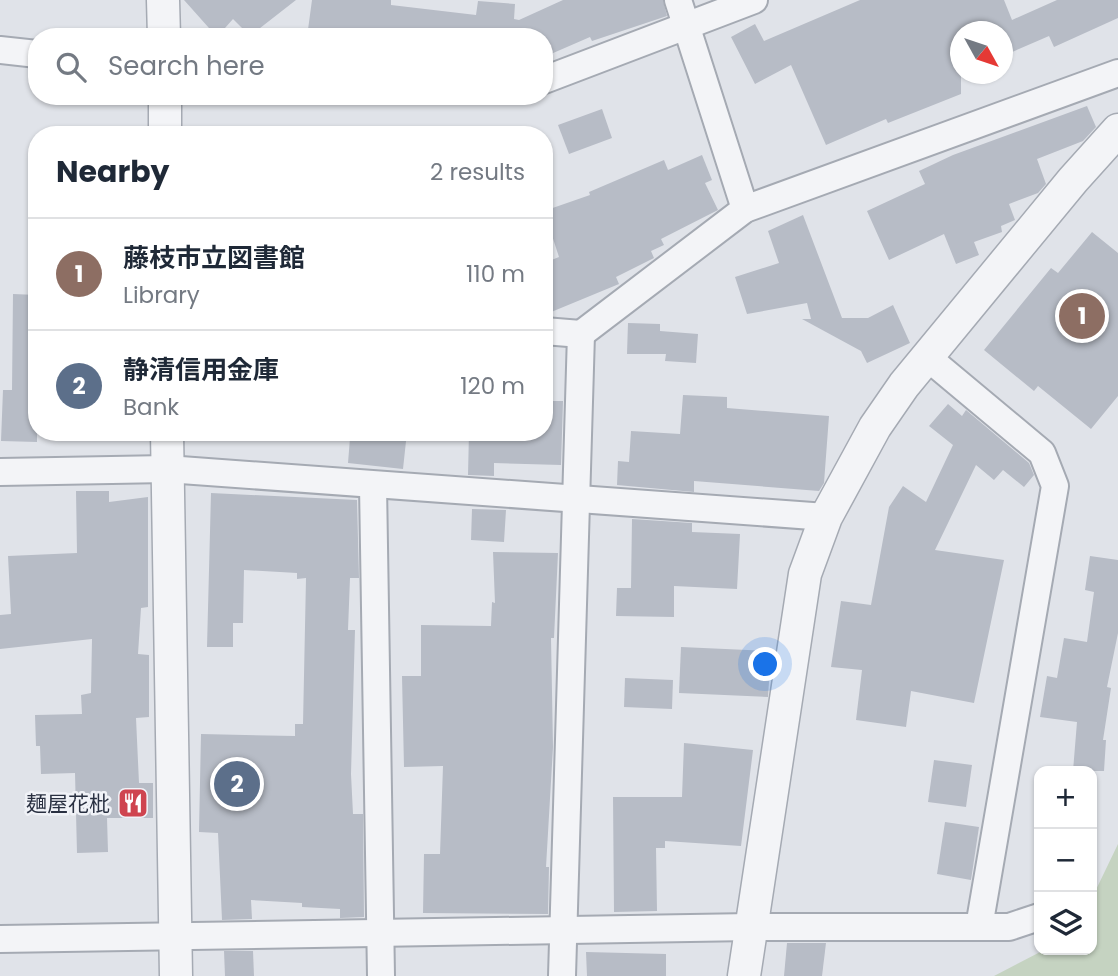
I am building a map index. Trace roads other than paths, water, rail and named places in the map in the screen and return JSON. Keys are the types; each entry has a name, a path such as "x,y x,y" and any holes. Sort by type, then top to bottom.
{"street":[{"path":"163,0 164,28"},
{"path":"678,0 746,209"},
{"path":"553,77 754,0"},
{"path":"0,50 28,53"},
{"path":"553,332 581,334 746,209 1118,73"},
{"path":"165,105 165,126"},
{"path":"744,976 806,574 826,517 875,427 927,357 1073,180 1118,131"},
{"path":"562,976 581,334"},
{"path":"927,357 1042,453 1055,486 979,927"},
{"path":"167,441 176,976"},
{"path":"0,472 167,469 826,517"},
{"path":"373,485 381,976"},
{"path":"0,939 751,927 1009,927 1034,919"}],"place":[{"name":"藤枝市立図書館","path":"1082,316"},
{"name":"静清信用金庫","path":"237,784"},
{"name":"麺屋花枇","path":"133,803"}]}
